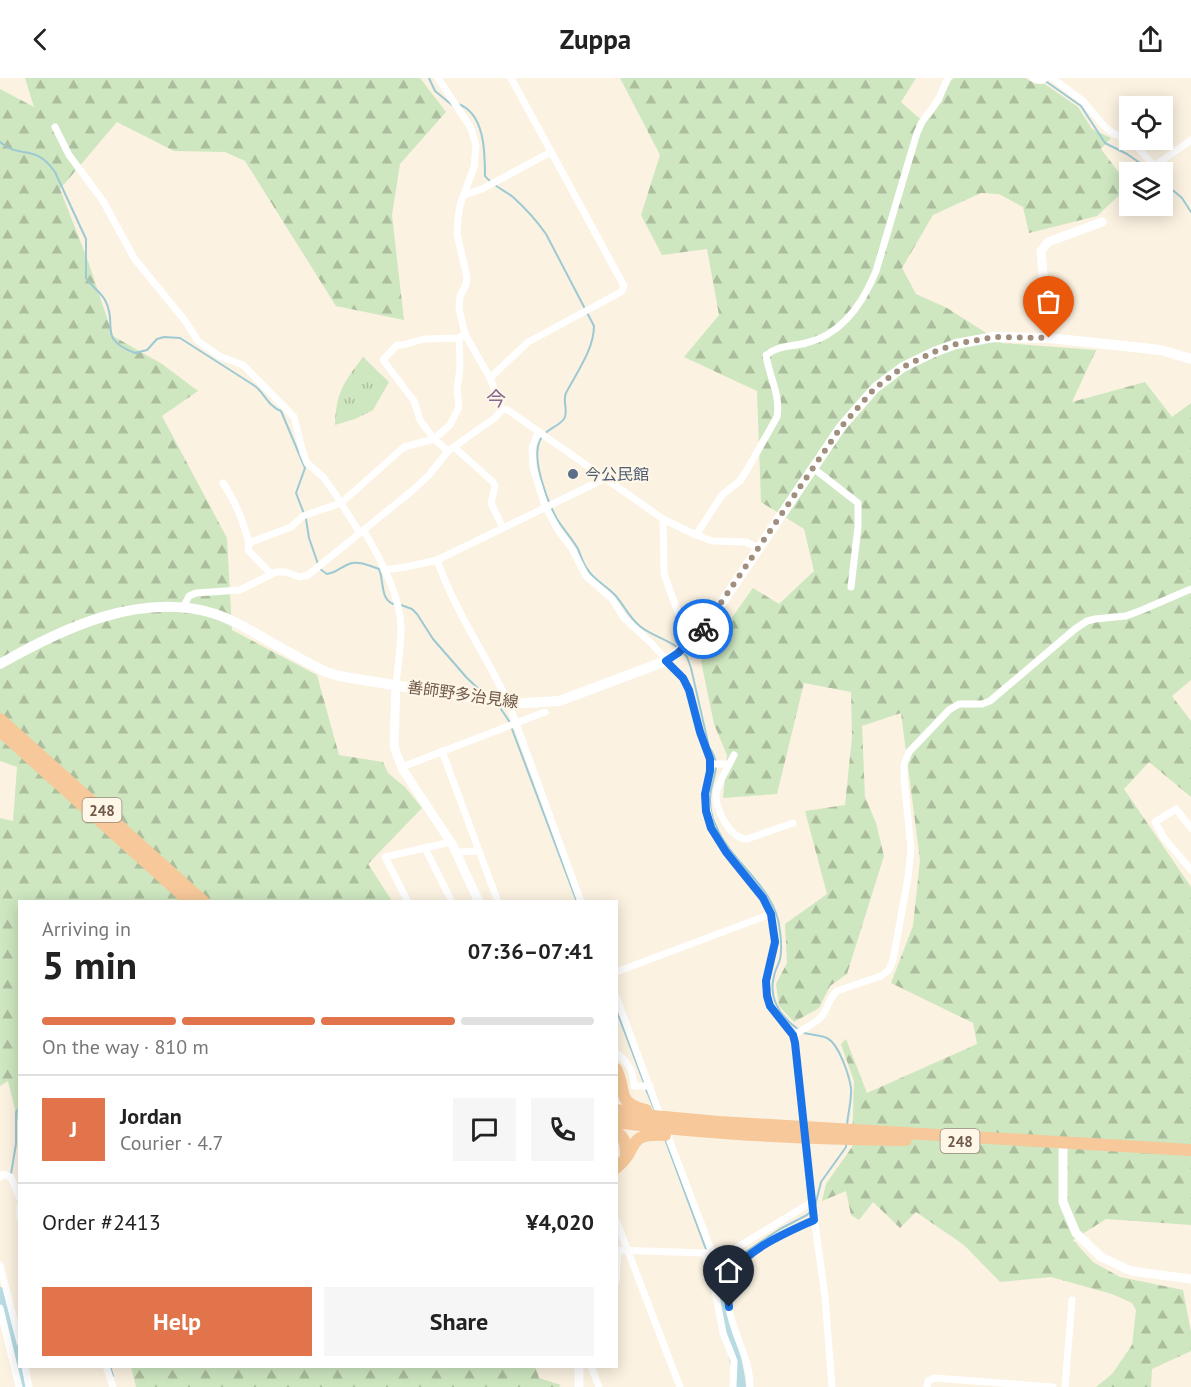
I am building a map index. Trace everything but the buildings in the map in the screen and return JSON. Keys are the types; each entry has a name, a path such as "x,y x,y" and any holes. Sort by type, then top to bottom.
{"highway":[{"name":"248","path":"0,719 202,900"},
{"name":"248","path":"3,734 188,900"},
{"path":"618,1074 621,1079 622,1094 626,1101 656,1123"},
{"path":"618,1111 656,1123"},
{"name":"248","path":"656,1123 672,1118 857,1135"},
{"path":"618,1122 656,1123"},
{"name":"248","path":"656,1123 702,1137 857,1135 1191,1150"},
{"path":"618,1166 626,1158 636,1139 656,1123"},
{"path":"618,1133 624,1141 626,1158"}],"main road":[{"name":"善師野多治見線","path":"0,664 52,637 104,617 146,607 184,606 214,613 234,622 326,672 509,704 545,703 573,697 666,661 685,648 711,619 841,427 875,388 903,367 934,352 994,337 1049,338 1161,350 1191,358"}],"street":[{"path":"249,543 291,528 303,516 341,503 404,447 434,439 450,425 459,406 462,336 460,303 467,277 457,234 459,212 474,168 476,145 471,128 438,78"},
{"path":"490,378 528,342 621,292 624,286 511,78"},
{"path":"696,535 722,495 740,480 747,470 777,417 775,390 766,355 777,348 814,342 830,334 848,319 870,286 917,133 938,100 948,78"},
{"path":"1052,78 1083,101 1105,127 1134,143 1154,166 1191,140"},
{"path":"56,127 69,155 100,196 134,258 204,347 219,356 243,365 294,417 303,453 308,463 323,477 362,532 384,570 399,613 401,628 394,745 402,767 451,842 478,900"},
{"path":"464,195 493,183 551,152"},
{"path":"1049,338 1041,251 1048,242 1102,222"},
{"path":"462,336 490,378 502,409"},
{"path":"462,336 424,339 397,345 383,360 414,401 420,420 434,439 451,449 493,482 495,486 491,503 503,528"},
{"path":"502,409 508,410 663,519 712,541 746,542 758,548"},
{"path":"184,606 189,596 196,593 240,590 271,574 286,572 300,578 308,575 429,476 451,449 496,417 502,409"},
{"path":"538,432 532,448 533,468 546,506 586,576 612,599 624,618 683,678 689,690 711,764 705,791 706,811 718,840 763,898 771,914 775,942 766,981 767,996 776,1016 795,1034 813,1216 825,1298 832,1387"},
{"path":"813,468 858,503 858,527 850,587"},
{"path":"384,570 437,560 604,479"},
{"path":"223,483 234,499 249,543 248,550 271,574"},
{"path":"663,519 664,574 686,635 685,648"},
{"path":"437,560 447,587 496,675 509,704 580,900"},
{"path":"795,1034 823,1015 832,995 837,991 881,976 891,965 902,916 911,849 904,765 914,746 948,710 959,704 982,704 990,701 1087,621 1126,616 1191,589"},
{"path":"402,767 545,712"},
{"path":"442,751 497,900"},
{"path":"734,755 716,793 719,807 729,829 742,839 793,823"},
{"path":"711,764 729,764"},
{"path":"705,791 716,793"},
{"path":"1191,828 1176,809 1155,822 1164,838 1191,870"},
{"path":"407,900 385,857 451,842"},
{"path":"425,848 451,900"},
{"path":"456,852 479,851"},
{"path":"618,971 771,914"},
{"path":"618,1001 708,1252 723,1333 734,1361 733,1387"},
{"path":"618,1055 631,1069 634,1086 650,1086"},
{"path":"1063,1143 1063,1202 1076,1233 1101,1257 1131,1271 1191,1279"},
{"path":"0,1177 3,1174 11,1177 18,1194"},
{"path":"618,1250 708,1252 738,1248 812,1202"},
{"path":"750,1387 748,1363 729,1307 728,1281 735,1268 743,1260 813,1216"},
{"path":"618,1225 680,1387"},
{"path":"0,1265 18,1335"},
{"path":"1065,1387 1072,1300"},
{"path":"0,1308 19,1387"},
{"path":"25,1368 29,1387"},
{"path":"107,1368 113,1387"},
{"path":"579,1368 579,1387"},
{"path":"592,1368 598,1387"},
{"path":"927,1387 927,1382 934,1378 1053,1387"}],"green space":[{"path":"25,78 420,78 446,112 400,164 392,215 404,320 336,306 245,161 225,152 174,151 117,122 60,189 88,261 113,336 162,364 198,391 162,416 227,538 232,630 317,675 339,755 383,762 388,773 405,787 422,808 368,864 391,900 18,900 18,1121 8,1081 0,1086 0,818 13,821 17,767 0,761 0,89 34,107"},
{"path":"620,78 916,78 901,102 919,118 930,118 942,101 948,83 954,78 1026,78 1035,84 1045,84 1078,107 1092,129 1111,138 1101,149 1119,173 1119,195 1097,216 1029,233 1023,207 999,194 981,193 933,215 902,268 916,294 947,308 1002,343 1096,350 1072,402 1145,382 1172,417 1191,403 1191,680 1172,696 1191,721 1191,797 1149,762 1124,789 1191,887 1191,1225 1106,1219 1073,1240 1093,1262 1120,1277 1183,1290 1191,1332 1191,1351 1152,1369 1151,1387 1096,1387 1112,1374 1132,1345 1136,1310 1132,1303 1112,1294 1051,1277 1000,1282 964,1245 916,1212 900,1228 873,1202 859,1220 851,1215 846,1191 822,1201 826,1184 852,1147 854,1081 841,1044 846,1039 867,1093 977,1044 973,1023 891,983 913,926 920,860 901,713 862,726 865,797 876,823 884,856 847,974 830,986 819,1008 794,1022 779,1006 776,984 787,963 785,924 827,894 805,811 845,805 852,737 851,692 804,683 777,794 723,798 727,755 714,724 701,661 753,588 779,604 814,571 804,529 761,502 757,391 684,357 719,315 707,249 662,255 641,215 660,155"},
{"path":"363,357 389,382 373,410 335,425 337,404 342,388"},
{"path":"131,1368 536,1368 539,1378 561,1385 559,1387 136,1387"}],"waterway":[{"path":"429,78 435,91 452,105"},
{"path":"1044,80 1081,106 1105,143 1139,162"},
{"path":"458,104 474,116 482,135 485,176 513,197 546,234 594,326 588,352 565,396 564,419 540,440 537,458 541,480 549,502 591,574 615,595 637,623 677,647"},
{"path":"0,142 14,150 40,157 55,172 86,239 86,278 105,300 109,309 112,336 116,342 135,353 147,350 157,339 180,338 255,386 273,407 281,411 305,468 296,493 306,519 309,538 318,564"},
{"path":"1173,190 1182,198 1191,212"},
{"path":"320,569 327,574 356,563 379,569 384,594 393,604"},
{"path":"401,605 412,609 417,614 433,639 484,694"},
{"path":"683,653 691,668 709,747 715,761 710,800 712,817 723,840 762,888 777,915 781,952 774,976 773,992 782,1013 799,1030"},
{"path":"501,709 509,721 576,900"},
{"path":"618,1014 644,1083"},
{"path":"804,1033 827,1038 839,1053 851,1088 847,1125"},
{"path":"646,1089 655,1111"},
{"path":"11,1174 18,1110"},
{"path":"665,1139 707,1252"},
{"path":"815,1206 821,1182 846,1147 846,1143"},
{"path":"720,1285 732,1261 812,1210"},
{"path":"711,1263 720,1285"},
{"path":"720,1285 740,1387"},
{"path":"0,1293 18,1367"},
{"path":"18,1368 23,1387"},
{"path":"111,1368 113,1376"}],"way so far":[{"path":"703,629 841,427 875,388 903,367 956,344 994,337 1049,338"}],"place":[{"name":"今公民館","path":"573,474"}],"district":[{"name":"今","path":"496,399"}],"route":[{"path":"703,629 691,642 666,661 683,678 689,690 710,759 705,794 706,811 711,828 726,852 763,898 771,914 775,942 766,989 770,1006 793,1035 795,1043 814,1220 795,1227 776,1238 735,1268 728,1281 729,1307"}]}
